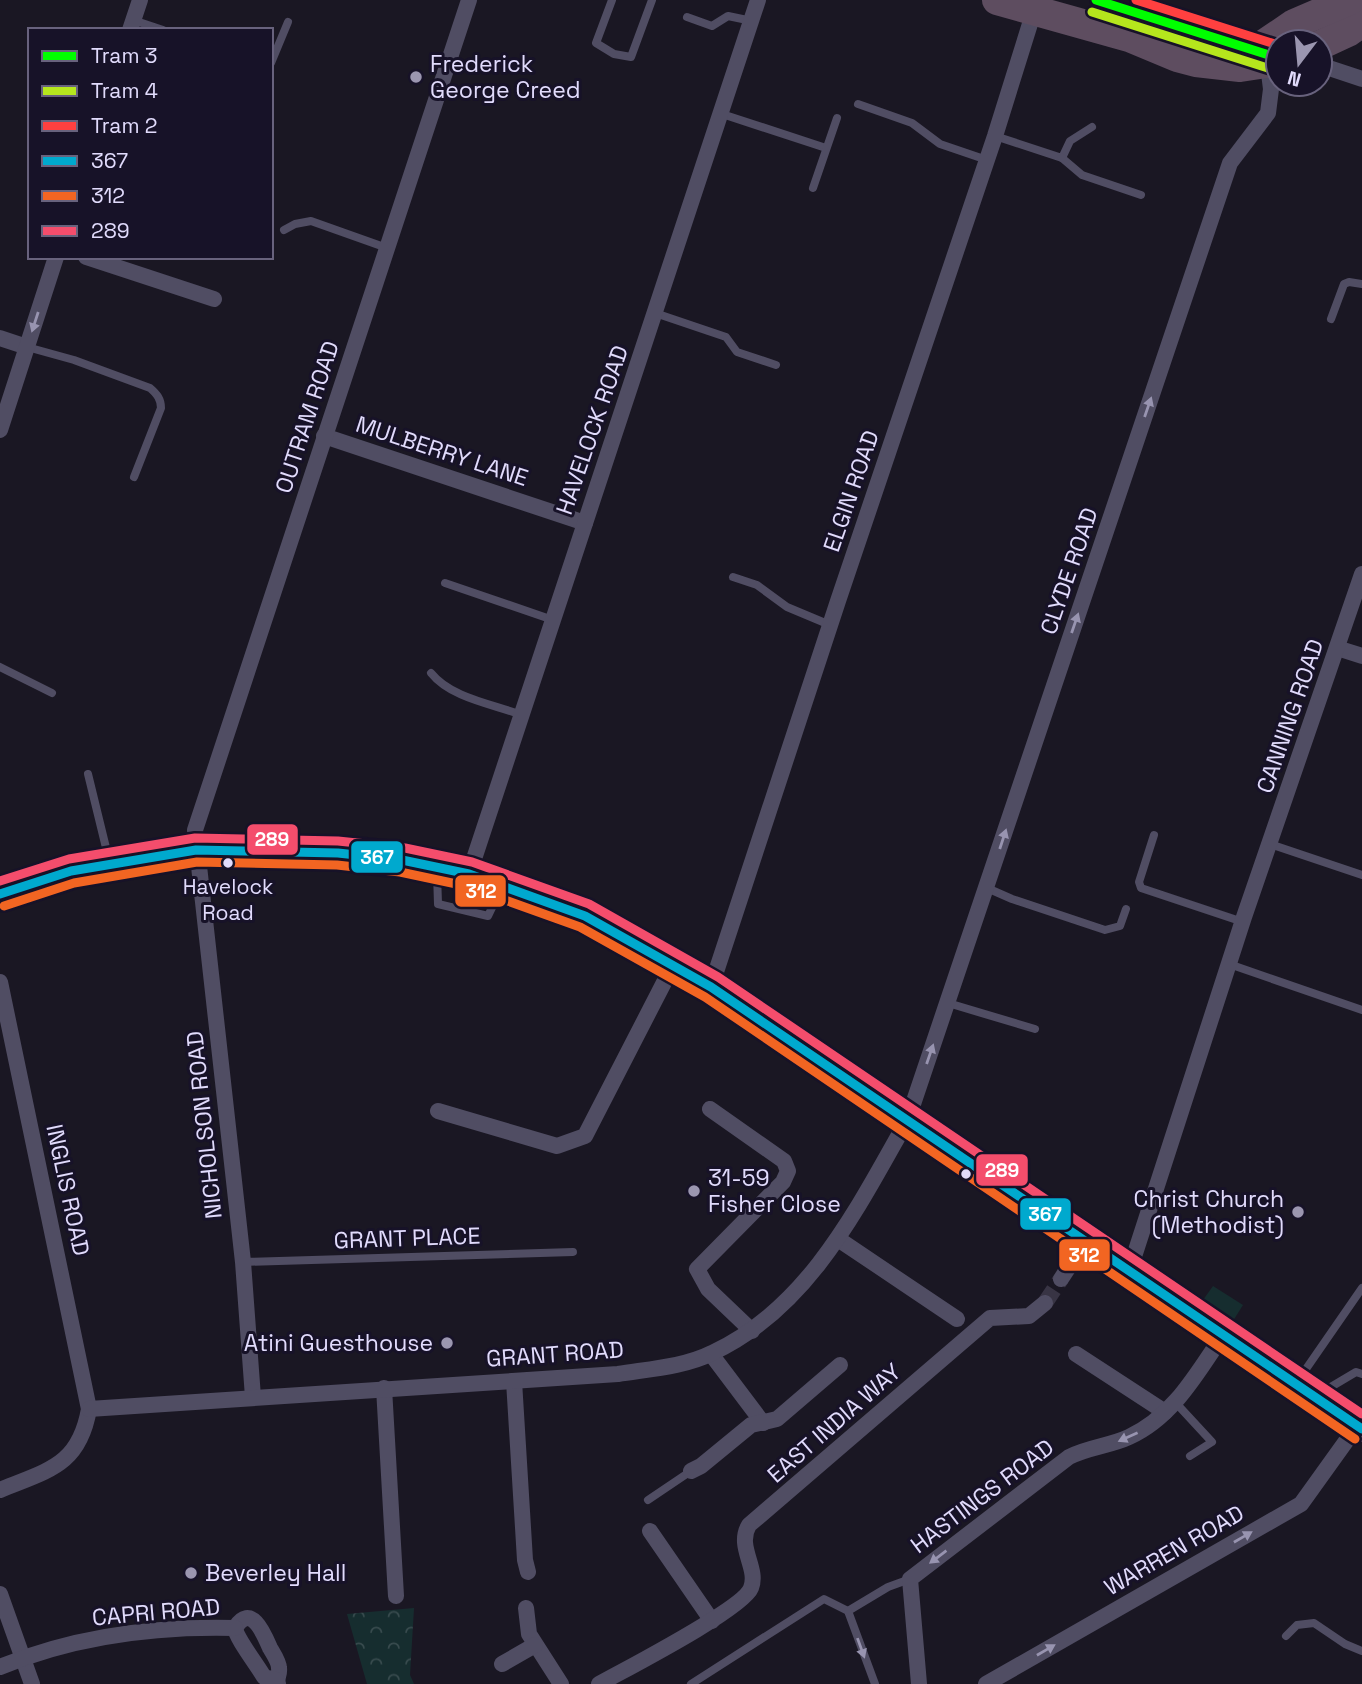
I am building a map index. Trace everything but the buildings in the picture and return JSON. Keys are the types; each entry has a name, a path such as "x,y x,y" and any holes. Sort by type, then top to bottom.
{"highway":[{"path":"997,0 1143,41 1177,57 1212,65 1240,67 1264,58"},
{"path":"1285,28 1310,8 1350,0"},
{"path":"1334,43 1362,22"}],"main road":[{"path":"0,894 71,871 196,850 338,853 469,874 585,916 711,987 1360,1427"}],"street":[{"path":"132,25 140,0"},
{"name":"OUTRAM ROAD","path":"196,850 195,830 469,0"},
{"name":"HAVELOCK ROAD","path":"469,874 758,0"},
{"path":"1310,8 1313,28"},
{"name":"ELGIN ROAD","path":"711,987 995,136 1034,11"},
{"path":"1334,59 1362,79"},
{"name":"CLYDE ROAD","path":"908,1119 1230,163 1268,114 1271,98"},
{"path":"0,430 55,259"},
{"path":"92,259 214,299"},
{"path":"0,338 27,347"},
{"name":"MULBERRY LANE","path":"324,436 585,523"},
{"name":"CANNING ROAD","path":"1129,1272 1242,922 1362,574"},
{"path":"1337,648 1362,656"},
{"name":"NICHOLSON ROAD","path":"196,850 243,1262 253,1396"},
{"path":"438,1111 557,1146 585,1136 673,965"},
{"name":"INGLIS ROAD","path":"0,985 89,1409"},
{"path":"710,1109 784,1161 788,1171 783,1182 697,1269 708,1289 752,1331"},
{"name":"GRANT ROAD","path":"89,1409 253,1396 618,1374 681,1364 711,1354 752,1331 774,1314 807,1278 838,1239 908,1119"},
{"path":"838,1239 957,1319"},
{"path":"1061,1279 1085,1242"},
{"name":"EAST INDIA WAY","path":"599,1684 712,1621 744,1597 751,1588 752,1578 744,1534 749,1525 990,1318 1029,1316 1045,1303"},
{"name":"HASTINGS ROAD","path":"919,1684 910,1579 1069,1457 1119,1441 1145,1429 1170,1407 1223,1335"},
{"path":"711,1354 764,1423"},
{"path":"1076,1354 1170,1407"},
{"path":"691,1471 701,1466 751,1425 777,1419 840,1365"},
{"path":"514,1381 527,1572"},
{"path":"384,1388 396,1596"},
{"path":"0,1490 58,1465 82,1438 89,1409"},
{"name":"WARREN ROAD","path":"986,1684 1301,1504 1360,1427"},
{"path":"650,1531 712,1621"},
{"path":"0,1594 32,1684"},
{"path":"526,1608 529,1634 561,1684"},
{"name":"CAPRI ROAD","path":"247,1618 254,1620 279,1668 277,1682 264,1677 236,1636 235,1628 247,1618"},
{"name":"CAPRI ROAD","path":"0,1667 91,1638 130,1632 235,1628"},
{"path":"248,1650 267,1642"},
{"path":"502,1664 536,1645"}],"lane":[{"path":"612,0 596,43 614,54 631,57 652,0"},
{"path":"687,17 712,26 727,16 752,21"},
{"path":"273,58 288,22"},
{"path":"132,25 151,28"},
{"path":"858,104 912,123 940,144 987,160"},
{"path":"722,114 826,148"},
{"path":"813,188 837,118"},
{"path":"1062,158 1070,141 1092,127"},
{"path":"995,136 1062,158 1082,175 1141,195"},
{"path":"284,230 295,224 311,222 387,248"},
{"path":"1331,319 1344,284 1362,284"},
{"path":"655,313 726,337 737,352 776,365"},
{"path":"27,347 86,364 150,388 157,394 161,408 134,477"},
{"path":"733,578 757,585 787,607 830,625"},
{"path":"445,583 553,620"},
{"path":"0,667 52,693"},
{"path":"431,673 436,680 454,692 522,715"},
{"path":"88,774 110,863"},
{"path":"1154,835 1139,881 1141,888 1242,922"},
{"path":"1269,844 1362,875"},
{"path":"437,867 438,904 488,916 502,885"},
{"path":"987,888 1012,900 1105,930 1120,926 1126,909"},
{"path":"1229,964 1362,1010"},
{"path":"948,1003 1035,1029"},
{"name":"GRANT PLACE","path":"243,1262 573,1252"},
{"path":"1305,1391 1362,1288"},
{"path":"1305,1391 1356,1372 1362,1374"},
{"path":"1170,1407 1212,1442 1190,1456"},
{"path":"648,1500 691,1471"},
{"path":"848,1611 888,1587 910,1579"},
{"path":"691,1684 824,1599 848,1611 875,1684"},
{"path":"1286,1636 1297,1625 1314,1623 1345,1644 1362,1651"}],"green space":[{"path":"1213,1286 1243,1305 1233,1321 1203,1300"},
{"path":"414,1608 410,1675 414,1684 367,1684 347,1614"}],"tunnel":[{"path":"1045,1303 1061,1279"}],"tram line":[{"name":"3","path":"1096,0 1264,54"},
{"name":"2","path":"1136,0 1264,41"},
{"name":"4","path":"1092,12 1264,67"}],"transit line":[{"name":"289","path":"0,881 69,859 195,838 338,841 405,848 472,862 589,904 718,977 1362,1414"},
{"name":"367","path":"0,894 71,871 196,850 338,853 402,860 469,874 585,916 711,987 1362,1429"},
{"name":"312","path":"4,906 74,883 197,862 337,865 400,872 466,886 580,927 705,997 1355,1439"}],"place":[{"name":"Frederick George Creed","path":"416,77"},
{"name":"Havelock Road","path":"228,863"},
{"name":"31-59 Fisher Close","path":"694,1191"},
{"name":"Christ Church (Methodist)","path":"1298,1212"},
{"name":"Atini Guesthouse","path":"447,1343"},
{"name":"Beverley Hall","path":"191,1573"}]}
